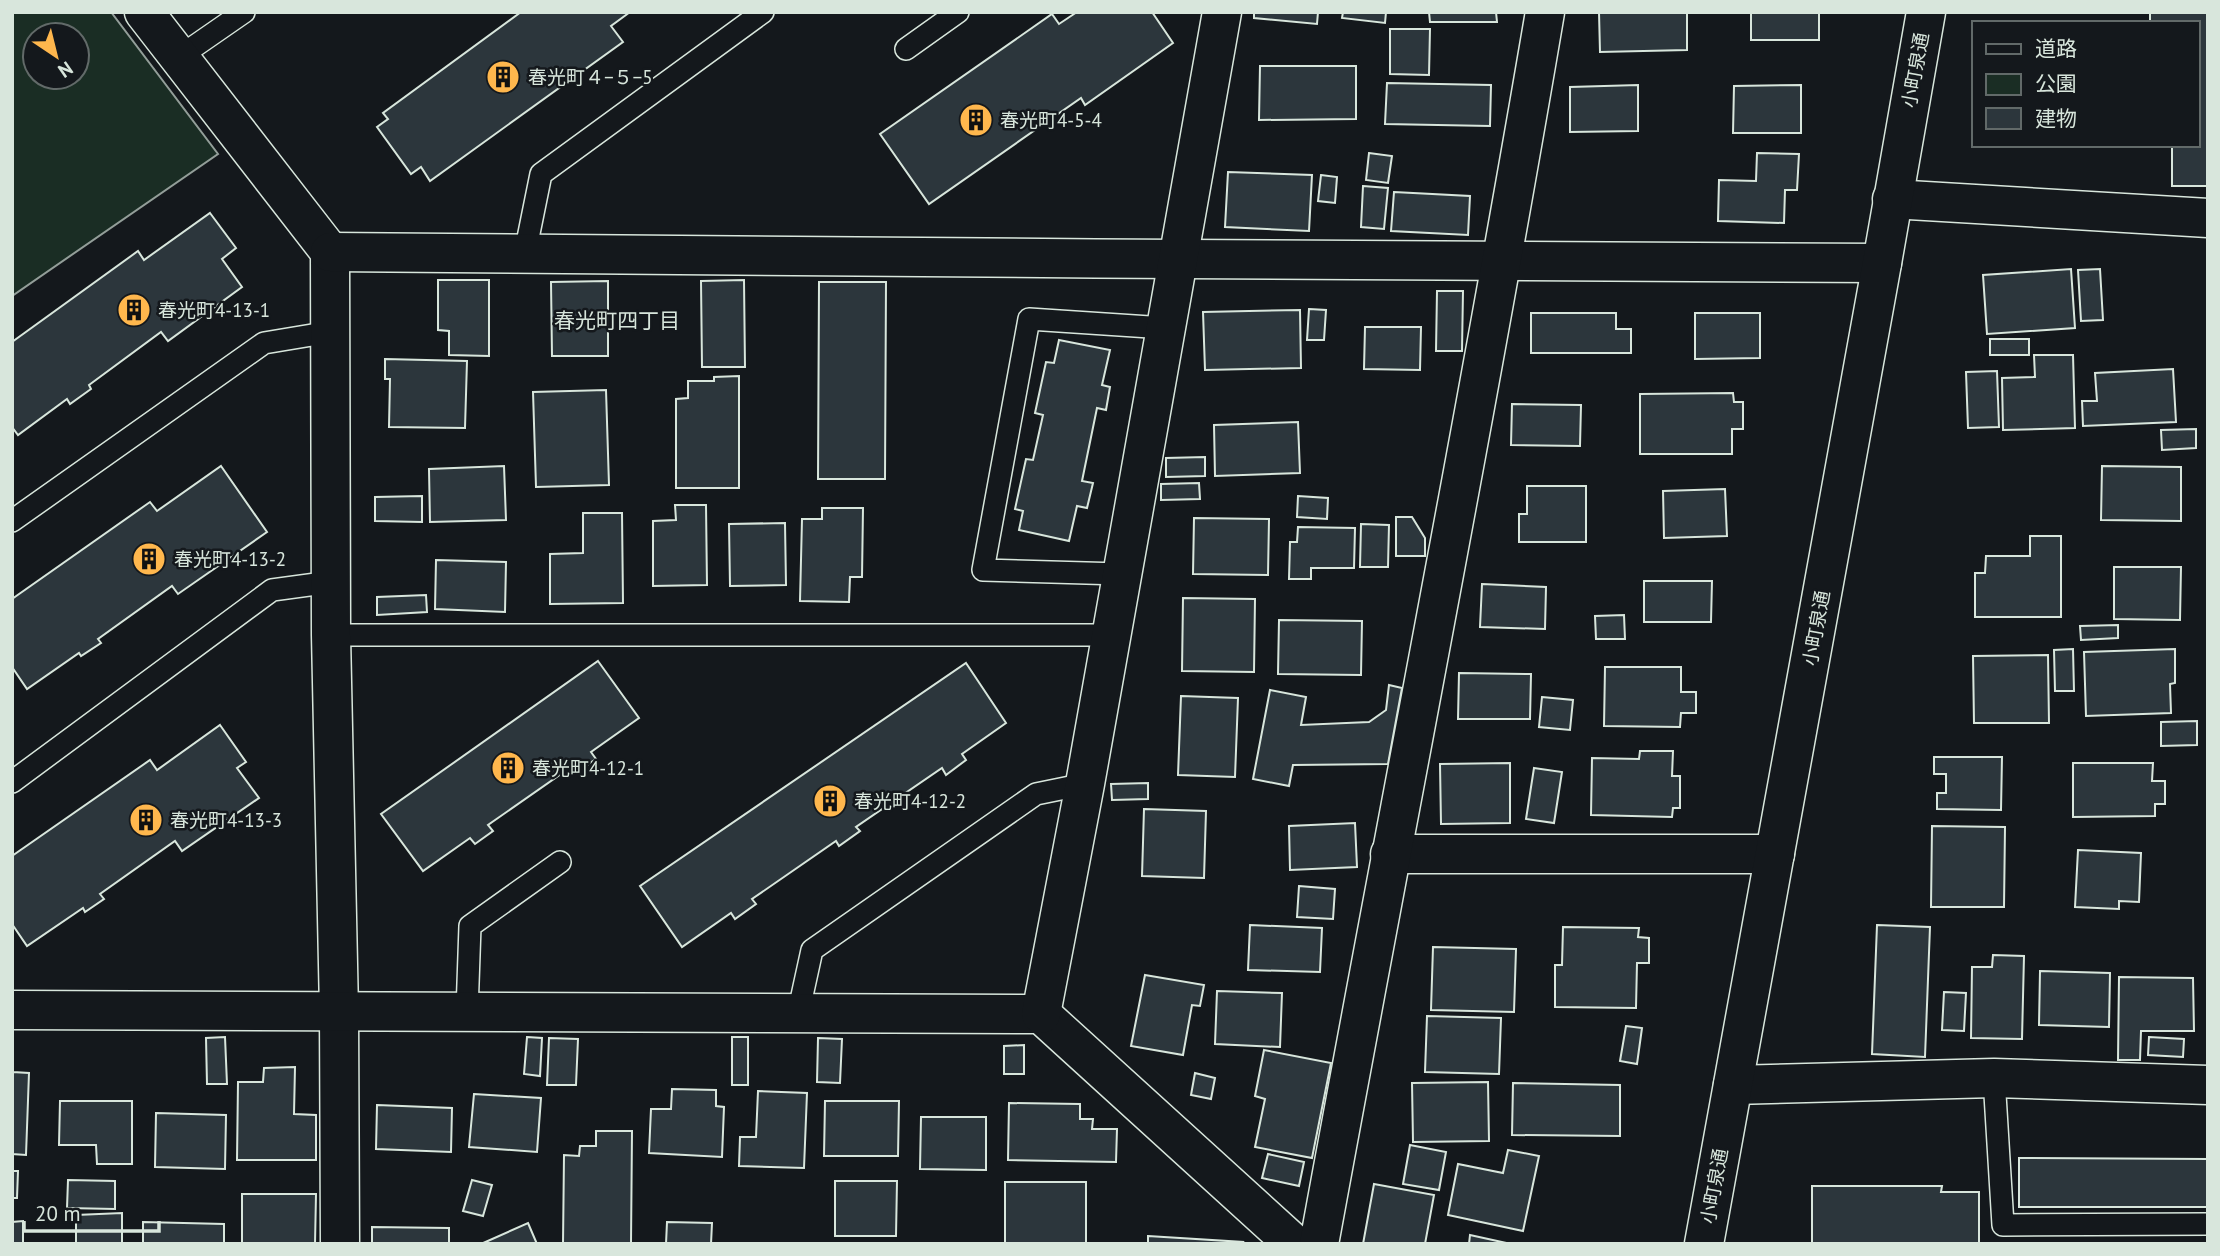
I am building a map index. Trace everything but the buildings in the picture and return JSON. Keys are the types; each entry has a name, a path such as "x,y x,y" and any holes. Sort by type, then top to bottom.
{"street":[{"path":"144,12 330,252 331,635 339,1011 340,1244"},
{"path":"1041,1014 1085,784 1222,12"},
{"path":"1319,1244 1390,854 1503,263 1545,12"},
{"name":"小町泉通","path":"1704,1244 1926,12"},
{"path":"1892,199 2208,218"},
{"path":"330,252 1177,257 1503,263 1882,263"},
{"path":"1390,854 1775,854"},
{"path":"12,1010 1041,1014 1294,1244"},
{"path":"1733,1085 1994,1078 2208,1085"}],"lane":[{"path":"179,57 244,12"},
{"path":"525,253 541,174 763,12"},
{"path":"906,49 958,12"},
{"path":"1121,574 983,570 1028,319 1165,328"},
{"path":"12,521 264,343 330,332"},
{"path":"12,782 272,590 331,582"},
{"path":"331,635 1111,635"},
{"path":"798,1014 812,950 1036,794 1085,784"},
{"path":"467,1012 470,926 560,862"},
{"path":"1994,1078 2003,1225 2208,1224"}],"green space":[{"path":"12,12 111,12 218,154 12,296"}],"place":[{"name":"春光町４−５−5","path":"503,77"},
{"name":"春光町4-5-4","path":"976,120"},
{"name":"春光町4-13-1","path":"134,310"},
{"name":"春光町4-13-2","path":"149,559"},
{"name":"春光町4-12-1","path":"508,768"},
{"name":"春光町4-12-2","path":"830,801"},
{"name":"春光町4-13-3","path":"146,820"}],"district":[{"name":"春光町四丁目","path":"617,321"}]}
